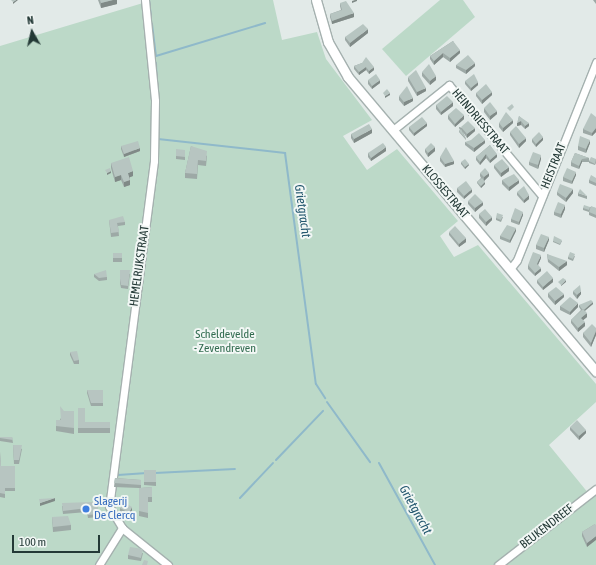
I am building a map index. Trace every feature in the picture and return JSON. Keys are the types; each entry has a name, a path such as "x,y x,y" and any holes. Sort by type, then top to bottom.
{"street":[{"name":"HEMELRIJKSTRAAT","path":"145,0 154,94 154,161 109,496 112,516 122,528 168,565"},
{"name":"KLOSSESTRAAT","path":"316,0 338,60 393,130 596,371"},
{"name":"HEISTRAAT","path":"510,269 517,260 596,62"},
{"name":"HEINDRIESSTRAAT","path":"393,130 449,85 542,196"},
{"name":"BEUKENDREEF","path":"498,565 596,489"},
{"path":"99,565 122,528"}],"green space":[{"name":"Scheldevelde - Zevendreven","path":"143,0 273,0 282,40 317,32 326,59 372,120 343,136 367,170 397,149 458,221 440,236 454,257 478,245 596,384 596,402 549,445 589,494 596,489 596,565 0,565 0,46 143,3"},
{"path":"440,0 463,0 475,17 406,76 382,49"}],"building":[{"path":"100,0 113,0 101,3"},
{"path":"346,1 354,13 332,21 330,14 342,10 340,3"},
{"path":"363,24 368,29 350,43 345,37"},
{"path":"453,41 460,50 450,58 443,53 434,61 430,56"},
{"path":"468,55 475,63 466,70 456,65"},
{"path":"366,57 374,67 369,71 366,67 359,72 354,66 362,63"},
{"path":"429,64 436,76 430,81 422,72"},
{"path":"416,70 426,88 417,92 408,77"},
{"path":"376,74 380,80 372,86 368,80"},
{"path":"474,74 478,82 471,88 465,81"},
{"path":"486,84 492,92 482,100 476,93"},
{"path":"407,86 413,98 404,102 399,96"},
{"path":"387,89 390,93 385,96 383,93"},
{"path":"447,96 453,102 441,112 436,105"},
{"path":"490,102 497,111 490,116 484,108"},
{"path":"512,104 514,107 510,111 507,108"},
{"path":"456,108 464,115 455,124 448,115"},
{"path":"506,112 513,120 503,128 499,123"},
{"path":"591,113 596,117 596,128 592,133 583,129"},
{"path":"519,116 529,123 525,126 521,121 517,123"},
{"path":"422,117 427,123 414,133 409,127"},
{"path":"468,121 475,128 467,134 461,127"},
{"path":"369,124 372,129 354,139 351,134"},
{"path":"516,126 526,138 519,144 510,132"},
{"path":"461,129 466,139 459,131"},
{"path":"539,132 543,137 536,144 532,139"},
{"path":"479,133 485,140 474,148 465,142 471,140"},
{"path":"580,136 590,140 586,149 578,146"},
{"path":"138,141 140,148 124,154 121,146"},
{"path":"383,143 386,147 371,158 368,153"},
{"path":"431,143 435,147 428,153 425,149"},
{"path":"490,145 497,154 490,160 486,154 480,162 476,157"},
{"path":"191,146 207,151 206,161 198,160 197,174 185,173"},
{"path":"446,147 454,161 445,164 440,157"},
{"path":"176,149 185,150 185,157 176,156"},
{"path":"533,152 541,155 538,165 529,162"},
{"path":"575,153 589,158 582,159 579,166 571,162"},
{"path":"129,157 133,171 128,173 130,180 124,182 121,175 115,177 111,163"},
{"path":"591,157 596,159 595,164 589,161"},
{"path":"465,159 469,164 465,167 461,162"},
{"path":"502,159 509,167 501,173 494,165"},
{"path":"110,168 111,171 107,173 105,170"},
{"path":"485,168 489,173 484,177 480,173"},
{"path":"567,168 576,172 572,181 563,177"},
{"path":"514,174 519,180 509,187 502,180"},
{"path":"591,175 596,178 596,183 589,180"},
{"path":"482,178 485,182 481,186 477,182"},
{"path":"466,181 472,189 464,196 457,188"},
{"path":"560,184 573,189 566,198 557,192"},
{"path":"524,186 529,195 524,200 517,192"},
{"path":"580,189 587,196 578,193"},
{"path":"475,194 483,202 475,208 468,201"},
{"path":"558,202 565,205 561,214 554,212"},
{"path":"584,205 590,207 589,210 583,208"},
{"path":"591,206 596,208 596,215 589,212"},
{"path":"515,208 523,212 519,222 511,219"},
{"path":"485,209 492,217 486,222 479,214"},
{"path":"497,213 503,215 501,220 496,218"},
{"path":"123,216 125,222 117,223 119,232 111,233 109,220"},
{"path":"507,225 516,228 510,240 500,236"},
{"path":"455,226 466,238 459,244 449,232"},
{"path":"541,234 549,237 544,248 536,245"},
{"path":"554,236 562,240 560,244 553,241"},
{"path":"533,252 541,255 537,264 541,268 535,273 528,265"},
{"path":"570,252 575,254 573,259 568,257"},
{"path":"113,253 122,253 122,258 113,258"},
{"path":"547,254 567,261 559,267 548,259"},
{"path":"106,270 107,277 99,278 94,274"},
{"path":"120,270 130,270 128,286 121,285"},
{"path":"547,271 553,278 543,287 537,280"},
{"path":"563,278 566,280 561,285 558,282"},
{"path":"580,285 581,291 577,295 573,291"},
{"path":"556,287 564,294 555,301 548,293"},
{"path":"570,297 578,303 570,312 560,306"},
{"path":"591,300 593,302 584,310 579,305"},
{"path":"583,309 587,313 581,318 585,322 578,328 571,320"},
{"path":"592,324 596,328 596,331 591,343 583,333"},
{"path":"77,351 79,360 74,361 70,352"},
{"path":"87,390 103,390 103,403 91,403"},
{"path":"60,406 64,411 74,411 74,428 56,426 56,420 61,420"},
{"path":"78,408 85,408 85,422 110,422 110,428 78,428"},
{"path":"577,420 586,430 579,436 570,427"},
{"path":"12,437 13,440 0,438"},
{"path":"13,445 22,445 19,460 14,460"},
{"path":"0,452 1,466 15,466 15,488 5,488 5,494 0,493"},
{"path":"144,470 156,470 156,482 144,482"},
{"path":"115,478 141,480 141,485 114,483"},
{"path":"152,487 152,497 148,497 148,513 139,511 139,488"},
{"path":"55,498 40,503 39,499"},
{"path":"92,502 98,505 98,514 88,515 87,508 63,511 62,503"},
{"path":"124,502 132,507 129,513 120,508"},
{"path":"68,516 71,525 53,527 52,517"},
{"path":"595,524 596,536 587,543 582,532"},
{"path":"130,547 143,549 141,558 128,555"},
{"path":"144,560 148,561 147,565 142,565"}],"waterway":[{"path":"149,0 151,17"},
{"path":"152,24 156,56 265,23"},
{"path":"156,63 157,91"},
{"path":"158,109 158,134"},
{"name":"Grietgracht","path":"158,139 285,153 316,384 325,398"},
{"name":"Grietgracht","path":"327,402 370,462"},
{"path":"276,460 323,411"},
{"path":"240,498 273,463"},
{"name":"Grietgracht","path":"379,463 435,565"},
{"path":"155,473 235,469"},
{"path":"118,475 147,473"}],"place":[{"name":"Slagerij De Clercq","path":"86,509"}]}
